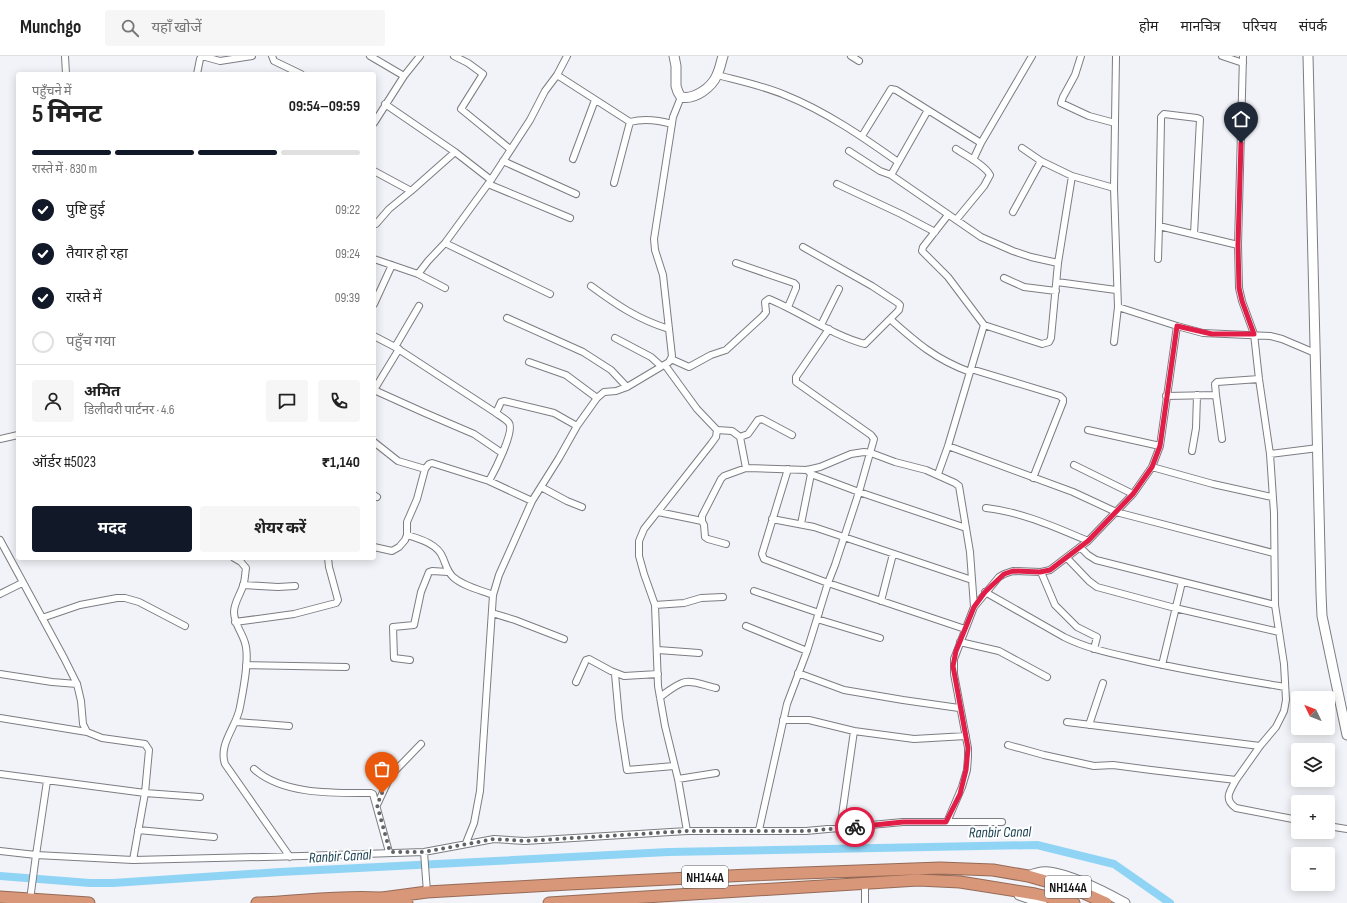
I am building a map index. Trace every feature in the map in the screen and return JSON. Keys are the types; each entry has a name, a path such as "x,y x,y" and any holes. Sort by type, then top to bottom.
{"highway":[{"name":"NH144A","path":"257,903 314,899 367,900 427,892 749,875 940,868 992,870 1028,876 1077,890 1106,903"},
{"path":"549,903 611,901 865,883 941,880 1005,890"},
{"name":"NH144A","path":"1005,890 1051,897 1074,903"},
{"path":"0,897 89,903"},
{"path":"382,898 407,903"}],"street":[{"path":"65,56 66,72"},
{"path":"197,72 202,56 220,61 252,56"},
{"path":"272,56 274,61 297,72"},
{"path":"370,56 378,58 404,76"},
{"path":"376,120 404,76 420,56"},
{"path":"454,56 468,62 482,72 483,75 461,110 510,149"},
{"path":"468,62 472,56"},
{"path":"418,274 445,243 490,182 530,120 545,91 557,75 567,56"},
{"path":"672,359 663,275 655,250 654,239 672,124 681,97 676,86 674,56"},
{"path":"681,97 694,97 708,86 718,75 723,56"},
{"path":"851,56 858,61"},
{"path":"973,160 981,143 1032,56"},
{"path":"1081,56 1075,75 1062,97 1061,103 1084,114 1116,123"},
{"path":"1114,342 1118,307 1116,290 1114,188 1116,56"},
{"path":"1222,56 1243,59 1238,245 1239,288 1254,334 1270,454 1274,514 1274,605 1284,664 1286,700 1281,719 1236,780 1228,798 1236,808 1291,819"},
{"path":"1308,56 1322,616 1347,734"},
{"path":"557,75 630,122 652,120 672,124"},
{"path":"718,75 784,94 862,136 898,162"},
{"path":"862,136 891,89 896,90 981,143"},
{"path":"574,159 595,100"},
{"path":"385,104 455,152 490,182 570,218"},
{"path":"376,109 381,111"},
{"path":"892,176 898,162 928,110"},
{"path":"1158,259 1161,116 1164,114 1197,118 1200,121 1194,234"},
{"path":"614,182 630,122"},
{"path":"1022,148 1041,161 1072,176 1114,188"},
{"path":"956,149 973,160 988,172 990,176 984,186 956,220"},
{"path":"849,151 892,176 982,237 997,245 1031,257 1058,263"},
{"path":"376,224 388,209 455,152"},
{"path":"503,161 576,194"},
{"path":"1013,212 1041,161"},
{"path":"376,172 411,191"},
{"path":"948,215 923,247 922,251 948,277 984,325 1046,344 1051,338 1058,263 1072,176"},
{"path":"837,184 901,214 935,232"},
{"path":"1159,226 1238,245"},
{"path":"445,243 550,294"},
{"path":"672,359 685,366 693,366 711,355 729,348 765,314 765,302 769,298 821,326 865,344 899,310 900,305 898,303 872,286 803,247"},
{"path":"376,260 418,274 445,288"},
{"path":"736,263 796,284 796,288 788,307"},
{"path":"376,300 392,265"},
{"path":"1004,278 1024,287 1056,291"},
{"path":"1057,282 1116,290"},
{"path":"590,286 642,320 669,328"},
{"path":"821,326 839,289"},
{"path":"376,386 419,306"},
{"path":"1118,307 1177,326 1212,334 1254,334 1282,339 1315,353"},
{"path":"507,318 583,352 610,370 627,387"},
{"path":"890,319 920,346 952,366 1060,396 1063,399 1033,478"},
{"path":"938,474 948,446 984,325"},
{"path":"946,822 960,794 966,770 968,748 959,708 953,666 960,642 974,607 999,577 1007,572 1040,572 1050,570 1067,558 1088,541 1133,494 1152,467 1160,446 1177,326"},
{"path":"759,830 787,704 807,651 859,492 874,439 871,435 796,382 796,377 829,329"},
{"path":"376,337 397,348 508,422 510,427 502,453 489,481"},
{"path":"615,338 663,365 697,409 717,430 732,431 740,437 746,468"},
{"path":"466,843 474,823 480,790 493,595 499,575 532,501 597,398 604,392 616,391 627,387 672,359"},
{"path":"529,362 566,375 597,398"},
{"path":"1222,439 1215,384 1217,382 1259,379"},
{"path":"376,391 474,434 502,453"},
{"path":"1192,451 1196,428 1197,395"},
{"path":"1166,396 1216,395"},
{"path":"496,413 501,402 504,401 554,413 578,426"},
{"path":"740,437 748,434 758,420 762,419 792,435"},
{"path":"687,831 678,779 660,697 655,605 641,564 639,541 644,529 711,444 716,436 717,430"},
{"path":"1088,430 1160,446"},
{"path":"0,438 16,435"},
{"path":"376,444 398,462 425,469"},
{"path":"948,446 1073,492 1116,512 1273,553"},
{"path":"1270,454 1318,448"},
{"path":"800,524 809,472 813,469 858,453 870,453 895,462 938,474 958,486 970,552 974,607"},
{"path":"376,547 392,551 399,547 405,540 407,534 407,522 418,499 425,469 428,464 432,463 489,481 532,501"},
{"path":"1074,465 1133,494"},
{"path":"1152,467 1213,484 1272,497"},
{"path":"726,544 705,537 702,520 704,512 721,479 724,476 746,468 788,469 809,472 859,492 966,528"},
{"path":"788,469 762,554 764,559 828,583 965,629"},
{"path":"541,486 567,501 582,507"},
{"path":"986,508 1029,517 1088,541"},
{"path":"658,512 702,520"},
{"path":"772,519 814,527 972,580"},
{"path":"407,534 425,542 441,553 448,572 458,581 493,595"},
{"path":"0,540 77,684 81,701 83,724 86,732"},
{"path":"1080,547 1092,558 1274,605"},
{"path":"880,600 893,554"},
{"path":"1067,558 1089,581 1097,587 1175,608 1279,632"},
{"path":"238,560 246,568 243,585 234,608 235,622 245,643 246,665 240,709 236,722 226,741 222,757 225,764 290,856"},
{"path":"235,622 294,614 336,603 338,600 328,560"},
{"path":"410,660 394,658 393,627 414,625 421,592 429,572 448,572"},
{"path":"1040,572 1055,605 1077,627 1097,637 1094,649"},
{"path":"1162,665 1182,582"},
{"path":"0,594 22,583"},
{"path":"243,585 278,587 295,586"},
{"path":"754,591 880,638"},
{"path":"985,592 1064,637 1094,649 1162,665 1285,687"},
{"path":"655,605 684,603 701,598 723,597"},
{"path":"42,618 78,606 117,598 132,599 185,626"},
{"path":"492,613 521,622 564,639"},
{"path":"746,626 807,651"},
{"path":"960,642 999,651 1046,677"},
{"path":"658,650 699,653"},
{"path":"576,682 586,660 589,659 615,674 624,676 658,674"},
{"path":"246,665 346,668"},
{"path":"798,673 844,690 959,708"},
{"path":"0,674 52,682 77,684"},
{"path":"615,674 619,718 627,770 674,766"},
{"path":"660,697 679,684 685,682 692,682 716,688"},
{"path":"1089,725 1103,683"},
{"path":"0,718 86,732 102,738 147,746 149,750 145,793 133,860"},
{"path":"783,720 809,720 854,731 914,739 966,736"},
{"path":"236,722 289,726"},
{"path":"1067,722 1260,746"},
{"path":"840,829 854,731"},
{"path":"377,805 391,775 421,744"},
{"path":"1008,745 1094,766 1113,765 1236,780"},
{"path":"254,769 264,776 284,785 310,790 339,793 371,793 374,796 377,805 390,852"},
{"path":"678,779 716,773"},
{"path":"0,774 145,793 200,797"},
{"path":"30,900 47,781"},
{"path":"0,851 36,855 133,860 290,856 424,852 494,839 525,841 687,831 806,831 903,822 1002,822"},
{"path":"1335,827 1347,829"},
{"path":"138,830 214,837"},
{"path":"424,852 427,892"},
{"path":"1028,876 1038,872 1049,872 1066,876 1125,903"},
{"path":"865,883 865,903"},
{"path":"1005,890 1042,903"}],"waterway":[{"name":"Ranbir Canal","path":"0,876 90,883 113,883 280,872 668,852 1037,845 1114,864 1170,903"}],"way so far":[{"path":"382,793 377,805 390,852 424,852 494,839 525,841 687,831 806,831 855,827"}],"route":[{"path":"855,827 903,822 946,822 960,794 968,757 968,748 959,708 953,666 956,651 974,607 999,577 1007,572 1046,572 1067,558 1088,541 1133,494 1152,467 1160,446 1177,326 1212,334 1254,334 1239,288 1238,245 1241,143"}]}
